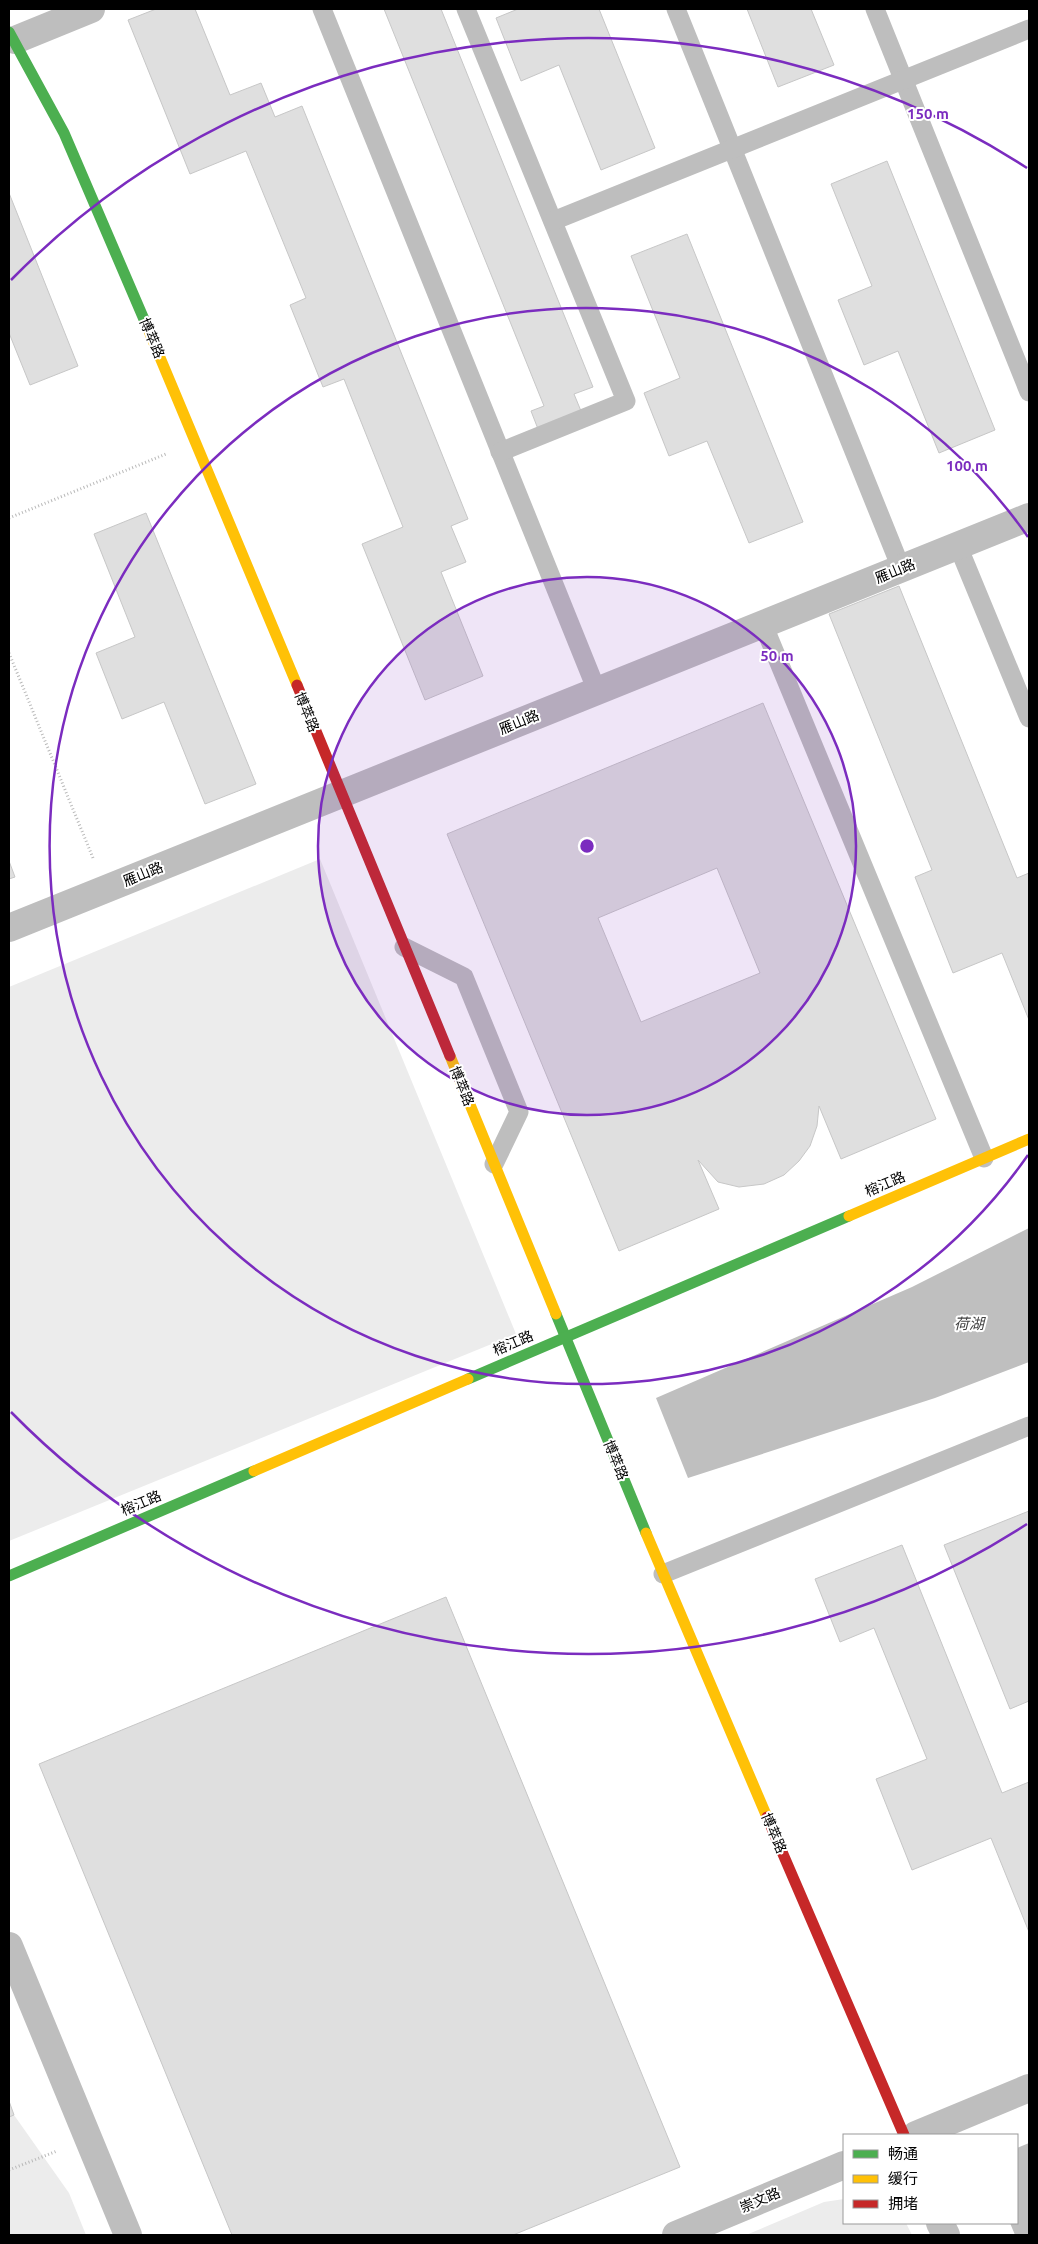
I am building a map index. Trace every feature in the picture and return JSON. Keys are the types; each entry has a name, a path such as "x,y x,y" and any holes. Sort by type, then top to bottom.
{"street":[{"path":"12,36 91,9"},
{"name":"博萃路","path":"12,36 64,133 196,442 663,1574 904,2134"},
{"name":"雁山路","path":"9,928 1029,517"},
{"name":"榕江路","path":"9,1576 1029,1139"},
{"path":"9,1946 128,2235"},
{"path":"918,2134 1029,2088"},
{"name":"崇文路","path":"676,2235 843,2165"}],"lane":[{"path":"322,9 597,691"},
{"path":"466,9 626,402 500,452"},
{"path":"676,9 902,568"},
{"path":"875,9 1029,392"},
{"path":"553,221 1029,29"},
{"path":"958,546 1029,718"},
{"path":"763,624 984,1158"},
{"path":"404,947 464,977 519,1112 494,1164"},
{"path":"663,1574 1029,1426"}],"path":[{"path":"9,518 196,442"},
{"path":"9,654 106,889"},
{"path":"9,2170 88,2139"}],"shaded area":[{"path":"320,859 516,1334 9,1541 9,987"},
{"path":"9,2101 14,2115 69,2193 86,2235 9,2235"},
{"path":"843,2199 843,2224 906,2224 912,2235 746,2235 824,2202"}],"water":[{"name":"荷湖","path":"1029,1228 1029,1362 935,1398 688,1478 656,1398 912,1287"},
{"path":"1029,2143 1029,2235 1015,2235 1010,2224 1018,2224 1018,2148"}],"building":[{"path":"156,9 195,9 230,95 261,83 275,117 302,106 468,519 451,526 466,562 441,572 483,676 425,700 362,544 403,527 344,379 323,387 290,305 306,298 246,151 190,174 128,20"},
{"path":"384,9 441,9 593,387 574,394 581,411 538,429 531,411 544,406"},
{"path":"518,9 599,9 655,148 601,170 559,65 521,81 496,18"},
{"path":"747,9 811,9 834,65 778,87"},
{"path":"887,161 995,430 939,453 898,351 864,365 838,300 872,286 831,184"},
{"path":"9,193 78,366 30,385 9,333"},
{"path":"687,234 803,522 749,543 707,441 669,456 644,393 680,378 631,256"},
{"path":"146,513 256,784 205,804 164,702 122,719 96,653 135,637 94,534"},
{"path":"899,586 1017,878 1029,873 1029,1020 1002,953 953,973 915,877 932,870 829,614"},
{"path":"763,703 936,1119 841,1159 819,1106 817,1126 810,1146 799,1161 784,1175 764,1184 739,1187 718,1182 698,1160 719,1209 619,1251 447,834","holes":["717,868 760,973 641,1022 598,918"]},
{"path":"9,861 15,877 9,879"},
{"path":"1029,1511 1029,1701 1010,1709 944,1545"},
{"path":"902,1545 1002,1793 1029,1782 1029,1932 991,1838 912,1870 876,1779 927,1759 874,1628 840,1642 815,1579"},
{"path":"446,1597 680,2167 513,2235 232,2235 39,1764"},
{"path":"9,2101 14,2115 9,2117"}],"traffic: fast":[{"path":"9,32 64,133 146,324"},
{"path":"468,1379 849,1216"},
{"path":"556,1314 646,1533"},
{"path":"9,1576 254,1471"}],"traffic: slow":[{"path":"146,324 297,685"},
{"path":"450,1056 556,1314"},
{"path":"849,1216 1029,1139"},
{"path":"254,1471 468,1379"},
{"path":"646,1533 767,1817"}],"traffic: jam":[{"path":"297,685 450,1056"},
{"path":"767,1817 904,2134"}]}
